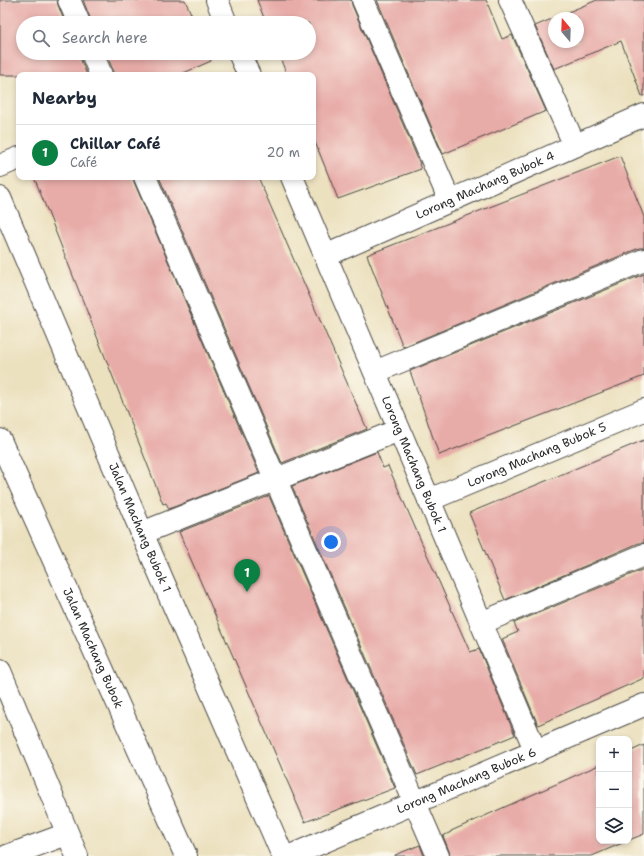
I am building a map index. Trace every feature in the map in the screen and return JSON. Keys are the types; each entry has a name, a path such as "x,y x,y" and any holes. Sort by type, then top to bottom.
{"street":[{"path":"69,0 76,16"},
{"path":"217,0 223,16"},
{"path":"363,0 450,201"},
{"path":"510,0 575,146"},
{"path":"95,60 100,72"},
{"path":"242,60 247,72"},
{"name":"Lorong Machang Bubok 4","path":"325,256 644,115"},
{"path":"0,166 16,159"},
{"path":"146,180 438,856"},
{"name":"Lorong Machang Bubok 1","path":"293,180 536,752"},
{"name":"Jalan Machang Bubok 1","path":"0,198 142,533 283,856"},
{"path":"375,372 644,260"},
{"name":"Lorong Machang Bubok 5","path":"429,500 644,410"},
{"path":"142,533 399,430"},
{"name":"Jalan Machang Bubok","path":"0,440 186,856"},
{"path":"481,623 644,555"},
{"path":"0,671 77,856"},
{"name":"Lorong Machang Bubok 6","path":"290,856 644,705"},
{"path":"7,856 67,834"}],"building":[{"path":"0,0 57,0 62,16 16,16 16,60 81,60 86,72 16,72 16,75 0,75"},
{"path":"83,0 185,0 192,16 89,16"},
{"path":"257,0 351,0 421,169 338,199 316,144 316,72 286,72 281,60 316,60 316,16 263,16"},
{"path":"377,0 486,0 502,39 512,35 546,111 443,154"},
{"path":"597,0 644,0 644,96 642,96 621,41 554,69 535,26 548,21 548,48 584,48 584,12 568,12"},
{"path":"109,60 211,61 186,72 113,72"},
{"path":"620,156 644,217 644,248 639,248 403,347 367,255"},
{"path":"35,180 134,180 259,473 169,509 166,503 163,504"},
{"path":"160,180 259,180 367,429 282,463"},
{"path":"644,274 644,376 439,455 410,371"},
{"path":"644,440 644,543 639,543 505,600 469,513"},
{"path":"377,452 383,468 388,466 470,652 479,649 515,735 417,775 292,486"},
{"path":"269,496 395,788 305,822 179,532"},
{"path":"644,569 644,678 538,725 502,639 518,632 514,623"},
{"path":"644,745 644,834 632,839 632,772 632,751"},
{"path":"596,766 596,844 620,844 592,856 450,856 443,836 451,831"},
{"path":"420,845 424,856 395,856 395,855"}],"place":[{"name":"Chillar Café","path":"247,592"}]}
